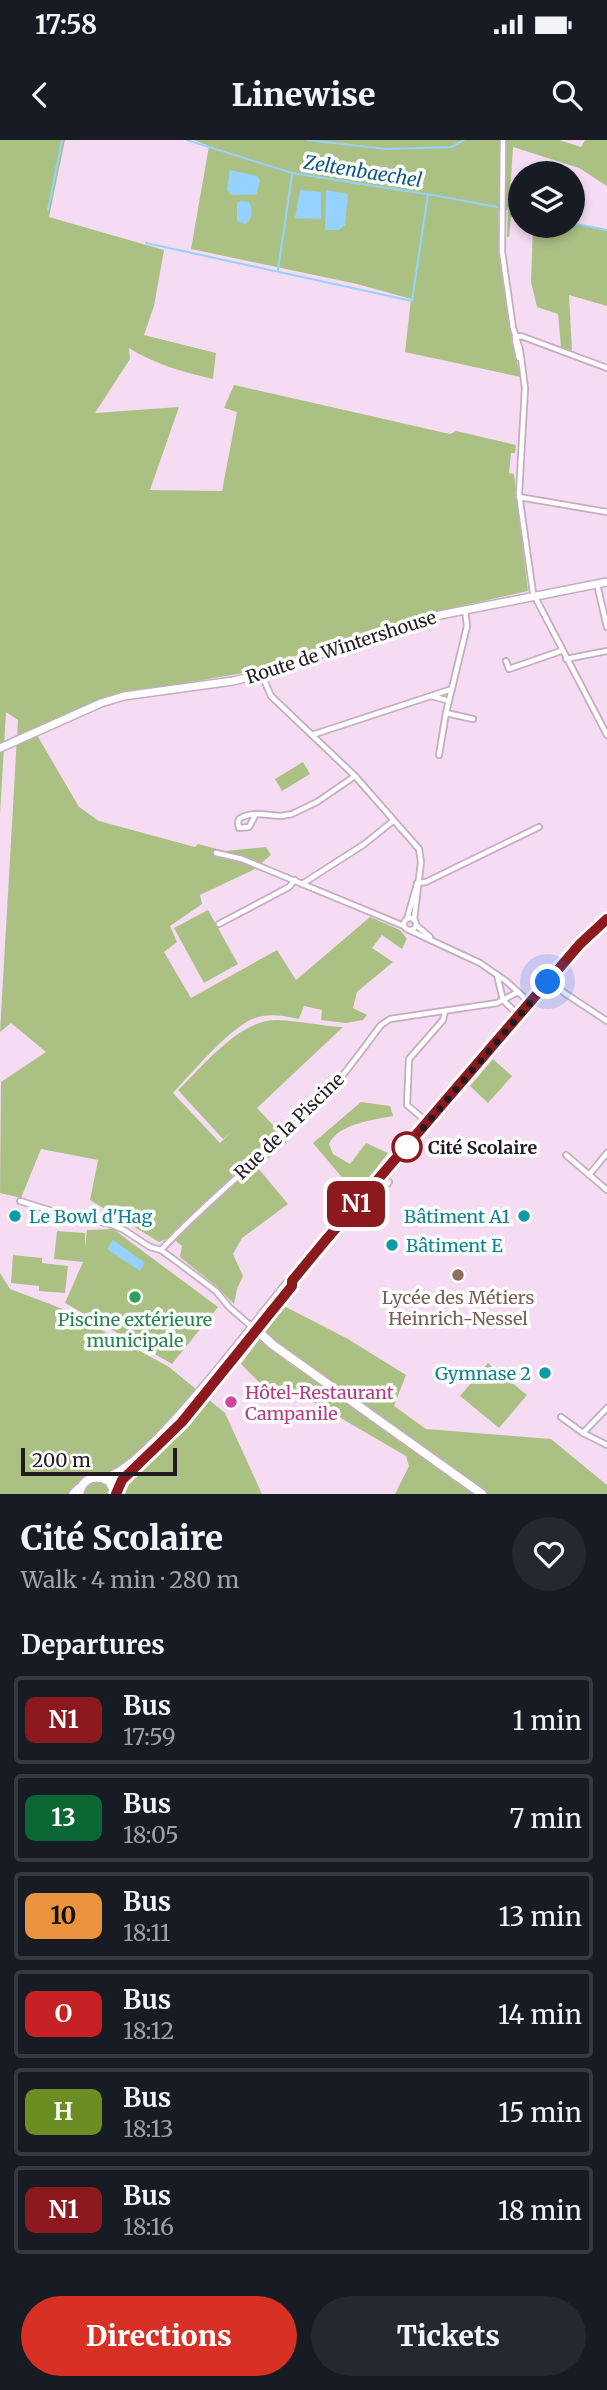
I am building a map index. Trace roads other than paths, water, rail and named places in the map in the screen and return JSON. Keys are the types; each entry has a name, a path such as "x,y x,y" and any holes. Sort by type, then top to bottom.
{"main road":[{"path":"78,1492 92,1477 117,1475 142,1455 175,1422 288,1283 582,942 607,919"},
{"path":"254,1328 276,1347 482,1494"},
{"path":"116,1492 122,1480 173,1431 201,1393"},
{"path":"104,1478 113,1485 116,1492"}],"street":[{"path":"503,140 502,251 525,398 518,472 533,595 607,735"},
{"path":"515,337 607,368"},
{"path":"519,496 607,512"},
{"name":"Route de Wintershouse","path":"0,748 101,703 124,696 233,681 262,674 430,617 607,582"},
{"path":"597,584 607,627"},
{"path":"439,755 467,626 465,609"},
{"path":"506,661 509,669 561,651"},
{"path":"566,659 607,651"},
{"path":"262,674 271,696 355,776 419,849 421,858 415,923 409,930"},
{"path":"312,735 452,689"},
{"path":"431,696 449,701"},
{"path":"446,713 473,719"},
{"path":"256,814 292,814 317,802 355,776"},
{"path":"302,884 363,845 393,821"},
{"path":"418,881 439,876 539,827"},
{"path":"216,853 242,859 387,920 415,923 437,942"},
{"path":"219,924 289,887 295,880"},
{"path":"418,881 405,922 409,930 468,956 497,974 530,1003"},
{"path":"497,974 503,1000 520,1016"},
{"path":"548,982 607,1021"},
{"name":"Rue de la Piscine","path":"161,1250 185,1224 330,1091 381,1025 390,1019 445,1012 503,1000 518,992"},
{"path":"428,1122 407,1105 409,1059 443,1020 445,1012"},
{"path":"589,1175 607,1153"},
{"path":"566,1155 607,1190"},
{"path":"357,1220 389,1182"},
{"path":"20,1201 74,1218 107,1223 124,1230 150,1247 161,1250 216,1292 254,1328"},
{"path":"583,1433 607,1408"},
{"path":"561,1417 583,1433 607,1445"}],"water":[{"path":"230,170 257,176 260,181 256,195 231,195 227,190"},
{"path":"300,190 321,192 321,219 295,218"},
{"path":"326,190 348,194 345,225 339,230 325,230"},
{"path":"249,202 251,208 251,217 245,224 237,221 237,203"},
{"path":"113,1240 145,1263 140,1271 107,1249"}],"waterway":[{"path":"48,210 62,140"},
{"name":"Zeltenbaechel","path":"187,140 292,173 497,207"},
{"path":"307,140 387,149 451,147 464,140"},
{"path":"278,270 292,175"},
{"path":"146,243 412,301 428,194"},
{"name":"Zeltenbaechel","path":"585,226 607,230"}],"place":[{"name":"Cité Scolaire","path":"407,1147"},
{"name":"Le Bowl d'Hag","path":"15,1216"},
{"name":"Bâtiment A1","path":"524,1216"},
{"name":"Bâtiment E","path":"392,1245"},
{"name":"Lycée des Métiers Heinrich-Nessel","path":"458,1275"},
{"name":"Piscine extérieure municipale","path":"135,1297"},
{"name":"Gymnase 2","path":"545,1373"},
{"name":"Hôtel-Restaurant Campanile","path":"231,1402"}]}
